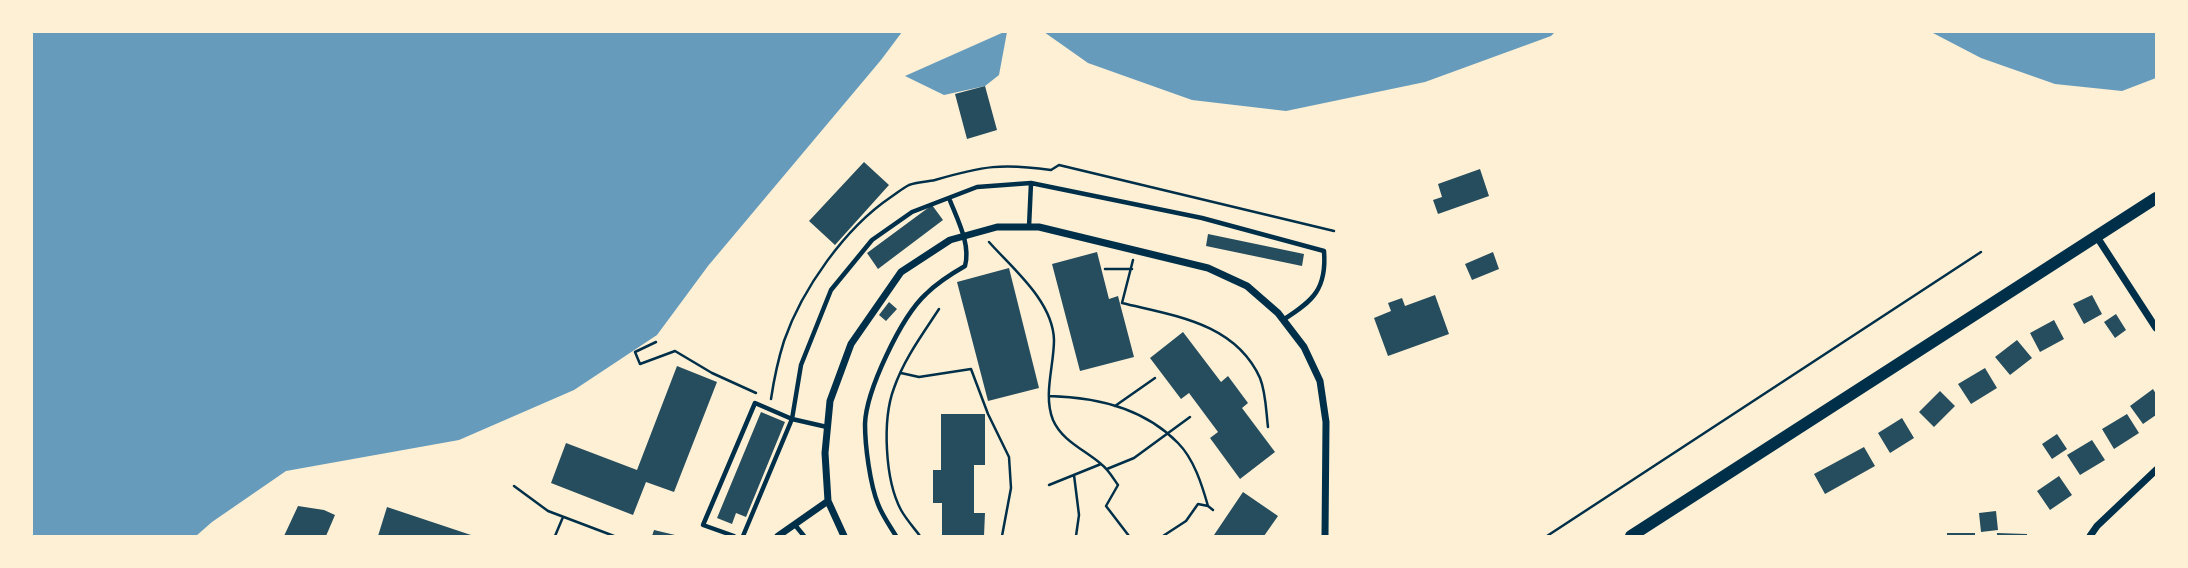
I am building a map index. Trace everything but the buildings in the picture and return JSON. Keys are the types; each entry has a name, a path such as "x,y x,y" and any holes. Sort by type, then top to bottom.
{"main road":[{"path":"1631,537 2157,198"}],"street":[{"path":"844,537 828,502 825,453 830,401 851,344 901,272 950,240 997,227 1039,227 1208,268 1247,286 1283,320 1304,347 1321,380 1326,422 1325,537"},
{"path":"2097,237 2157,328"},
{"path":"2090,537 2097,526 2157,470"},
{"path":"778,537 828,502"}],"lane":[{"path":"1029,227 1031,183"},
{"path":"743,537 792,419 801,365 831,290 872,240 912,212 977,187 1031,183 1202,218 1324,251 1325,263 1320,286 1310,303 1283,320"},
{"path":"896,537 878,504 865,422 879,370 904,324 923,296 943,279 965,266 967,257 963,236 949,198"},
{"path":"734,537 704,525 755,403 792,419 828,427"},
{"path":"795,524 804,537"}],"path":[{"path":"979,232 1036,296 1051,321 1054,338 1049,396 1054,423 1083,452 1101,464 1118,485 1106,506 1129,537"},
{"path":"1547,537 1981,252"},
{"path":"1133,260 1122,303 1197,321 1223,334 1237,346 1260,379 1268,427"},
{"path":"1105,269 1132,269"},
{"path":"920,537 900,509 891,475 887,418 893,390 911,352 939,309"},
{"path":"901,373 919,377 971,369 988,414 1009,457 1011,488 1002,537"},
{"path":"1115,406 1155,378"},
{"path":"1049,396 1079,397 1115,406 1140,415 1166,433 1179,444 1196,470 1208,506 1213,510"},
{"path":"1106,469 1134,458 1190,417"},
{"path":"1049,485 1101,464"},
{"path":"1074,475 1079,515 1076,537"},
{"path":"514,486 548,511 614,537"},
{"path":"1163,537 1186,521 1198,505 1208,506"},
{"path":"555,537 563,517"}],"water":[{"path":"32,32 902,32 708,266 657,335 574,390 459,440 286,471 196,536 32,536"},
{"path":"1007,32 999,75 985,86 944,95 905,76"},
{"path":"1044,32 1555,32 1551,36 1425,82 1286,111 1192,100 1088,63"},
{"path":"1931,32 2156,32 2156,78 2122,91 2055,84 1981,58"}]}
